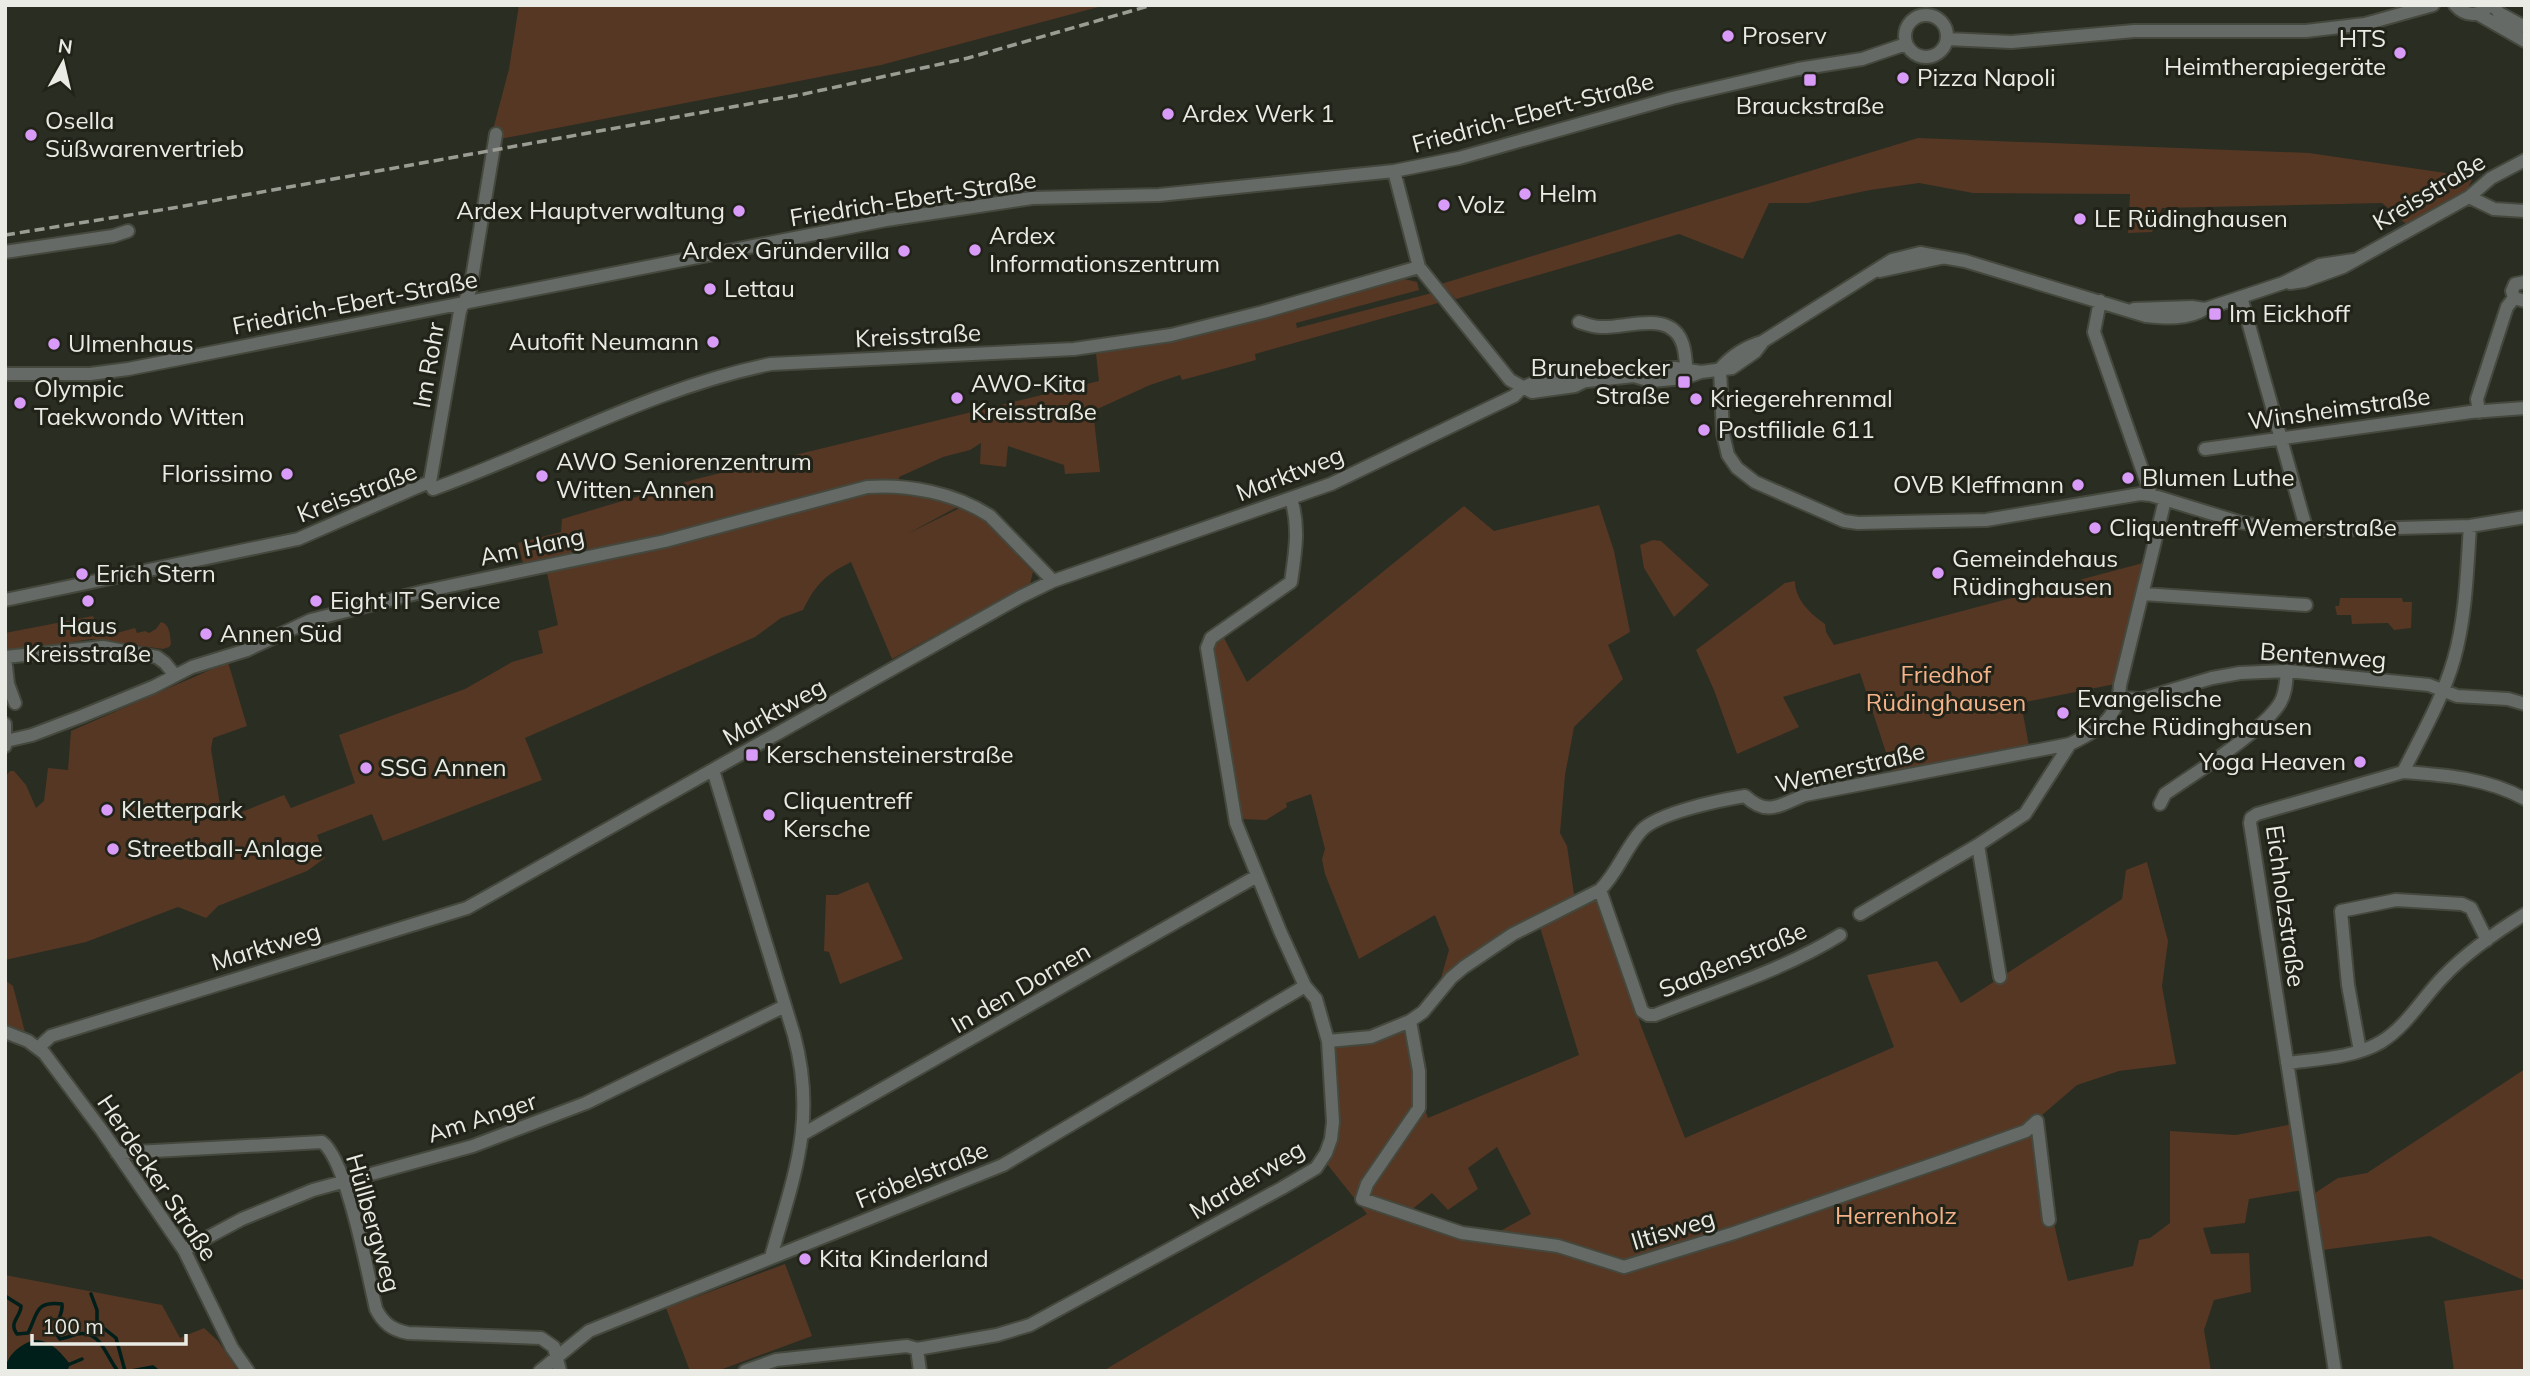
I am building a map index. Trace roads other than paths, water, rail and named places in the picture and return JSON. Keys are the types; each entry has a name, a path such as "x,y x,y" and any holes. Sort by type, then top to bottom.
{"street":[{"path":"1909,5 1917,17"},
{"path":"1947,39 2011,42 2134,31 2304,31 2365,24 2433,5"},
{"path":"2455,5 2465,13 2479,14 2525,41"},
{"path":"2479,14 2491,5 2499,13 2525,27"},
{"path":"1927,15 1937,18 1946,30 1947,39 1942,50 1928,57 1915,54 1906,44 1907,27 1917,17 1927,15"},
{"name":"Friedrich-Ebert-Straße","path":"5,374 90,374 128,369 964,207 1032,198 1159,195 1394,170 1459,159 1672,98 1798,69 1862,59 1906,44"},
{"name":"Im Rohr","path":"430,482 460,311 470,290 496,134"},
{"name":"Kreisstraße","path":"1720,369 1727,360 1748,346 1762,342 1892,260 1908,254 1930,253 1965,261 2130,310 2180,307 2204,309 2283,284 2320,265 2354,260 2469,197 2491,178 2525,160"},
{"path":"1394,170 1419,267 1510,380 1522,388 1538,381 1587,381 1634,376 1651,381 1720,369 1723,434 1728,455 1737,468 1755,482 1844,521 1986,520 2140,494 2270,529 2307,531 2470,526 2525,517"},
{"path":"2469,197 2488,206 2509,211 2525,211"},
{"path":"5,252 113,236 128,231"},
{"name":"Kreisstraße","path":"5,600 289,541 430,482 433,489 445,485 657,398 737,371 771,364 1074,349 1171,335 1263,312 1419,267"},
{"path":"2479,412 2477,399 2507,307 2519,300 2512,288 2518,282 2525,282"},
{"path":"2241,298 2307,531"},
{"path":"2100,301 2094,332 2151,495"},
{"path":"1579,322 1599,327 1647,323 1667,326 1677,332 1683,344 1687,373"},
{"name":"Marktweg","path":"38,1048 51,1036 467,908 1020,597 1053,581 1331,484 1514,396 1522,388"},
{"name":"Winsheimstraße","path":"2205,449 2525,408"},
{"name":"Am Hang","path":"6,744 153,687 174,674 247,650 311,620 664,541 867,487 894,485 970,504 990,516 1053,581"},
{"name":"Marderweg","path":"745,1371 907,1346 917,1349 997,1335 1030,1325 1316,1168 1326,1153 1333,1122 1328,1041 1316,999 1305,986 1236,823 1207,648 1210,638 1291,582 1296,549 1296,517 1291,499"},
{"name":"Wemerstraße","path":"1328,1041 1371,1037 1410,1021 1423,1012 1451,978 1464,967 1513,934 1600,890 1611,879 1640,832 1650,824 1697,806 1747,792 1759,808 1768,809 1805,795 2070,744 2099,730 2120,698 2120,685 2165,500"},
{"path":"2470,526 2460,631 2454,660 2403,772 2444,775 2482,782 2525,799"},
{"path":"2143,594 2306,606"},
{"path":"15,703 8,684 5,657 103,647 157,657 174,674"},
{"path":"2160,804 2165,794 2261,723 2280,703 2286,689 2287,671"},
{"name":"Bentenweg","path":"2120,698 2142,699 2212,678 2240,673 2287,671 2429,685 2456,696 2508,699 2525,704"},
{"path":"5,724 6,744"},
{"path":"1860,914 1978,845 2025,814 2070,744"},
{"path":"713,770 785,1006 804,1079 803,1134 771,1257"},
{"name":"Eichholzstraße","path":"2334,1371 2250,823 2251,818 2403,772"},
{"path":"1978,845 2000,977"},
{"name":"In den Dornen","path":"803,1134 1258,876"},
{"name":"Saaßenstraße","path":"1600,890 1643,1011 1648,1015 1655,1015 1733,984 1821,947 1840,935"},
{"path":"2360,1051 2348,985 2342,911 2396,900 2462,904 2472,908 2487,940"},
{"path":"2287,1063 2360,1051 2381,1041 2401,1024 2444,976 2487,940 2525,915"},
{"name":"Fröbelstraße","path":"540,1371 559,1364 589,1331 1003,1165 1305,986"},
{"name":"Am Anger","path":"184,1250 278,1203 344,1180 473,1146 534,1124 635,1081 785,1006"},
{"name":"Iltisweg","path":"1410,1021 1419,1071 1419,1108 1367,1184 1362,1199 1462,1233 1558,1246 1624,1267 1734,1233 1955,1157 2026,1131 2037,1121 2049,1220"},
{"name":"Herdecker Straße","path":"5,1032 38,1048 117,1153 184,1250 232,1349 248,1371"},
{"name":"Hüllbergweg","path":"117,1153 292,1145 316,1141 328,1147 344,1180 376,1309 385,1323 408,1333 497,1338 535,1336 551,1344 559,1364"},
{"path":"917,1349 920,1371"}],"water":[{"path":"34,1340 50,1344 59,1351 70,1364 67,1371 5,1371 8,1360 15,1351"}],"waterway":[{"path":"91,1294 97,1310 97,1323 116,1338 125,1371"},
{"path":"5,1296 21,1306 14,1323 17,1334 28,1333 42,1307 47,1304 62,1304 56,1326 60,1339 77,1334 92,1336 102,1345 118,1371"},
{"path":"70,1364 82,1359"},
{"path":"131,1371 153,1367 158,1371"}],"railway":[{"path":"5,235 173,208 804,94 968,58 1152,5"}],"place":[{"name":"Proserv","path":"1728,36"},
{"name":"HTS Heimtherapiegeräte","path":"2400,53"},
{"name":"Pizza Napoli","path":"1903,78"},
{"name":"Brauckstraße","path":"1810,80"},
{"name":"Ardex Werk 1","path":"1168,114"},
{"name":"Osella Süßwarenvertrieb","path":"31,135"},
{"name":"Helm","path":"1525,194"},
{"name":"Volz","path":"1444,205"},
{"name":"Ardex Hauptverwaltung","path":"739,211"},
{"name":"LE Rüdinghausen","path":"2080,219"},
{"name":"Ardex Informationszentrum","path":"975,250"},
{"name":"Ardex Gründervilla","path":"904,251"},
{"name":"Lettau","path":"710,289"},
{"name":"Im Eickhoff","path":"2215,314"},
{"name":"Autofit Neumann","path":"713,342"},
{"name":"Ulmenhaus","path":"54,344"},
{"name":"Brunebecker Straße","path":"1684,382"},
{"name":"AWO-Kita Kreisstraße","path":"957,398"},
{"name":"Kriegerehrenmal","path":"1696,399"},
{"name":"Olympic Taekwondo Witten","path":"20,403"},
{"name":"Postfiliale 611","path":"1704,430"},
{"name":"Florissimo","path":"287,474"},
{"name":"AWO Seniorenzentrum Witten-Annen","path":"542,476"},
{"name":"Blumen Luthe","path":"2128,478"},
{"name":"OVB Kleffmann","path":"2078,485"},
{"name":"Cliquentreff Wemerstraße","path":"2095,528"},
{"name":"Gemeindehaus Rüdinghausen","path":"1938,573"},
{"name":"Erich Stern","path":"82,574"},
{"name":"Haus Kreisstraße","path":"88,601"},
{"name":"Eight IT Service","path":"316,601"},
{"name":"Annen Süd","path":"206,634"},
{"name":"Evangelische Kirche Rüdinghausen","path":"2063,713"},
{"name":"Kerschensteinerstraße","path":"752,755"},
{"name":"Yoga Heaven","path":"2360,762"},
{"name":"SSG Annen","path":"366,768"},
{"name":"Kletterpark","path":"107,810"},
{"name":"Cliquentreff Kersche","path":"769,815"},
{"name":"Streetball-Anlage","path":"113,849"},
{"name":"Kita Kinderland","path":"805,1259"}],"park label":[{"name":"Friedhof Rüdinghausen","path":"1946,689"},
{"name":"Herrenholz","path":"1896,1216"}]}
